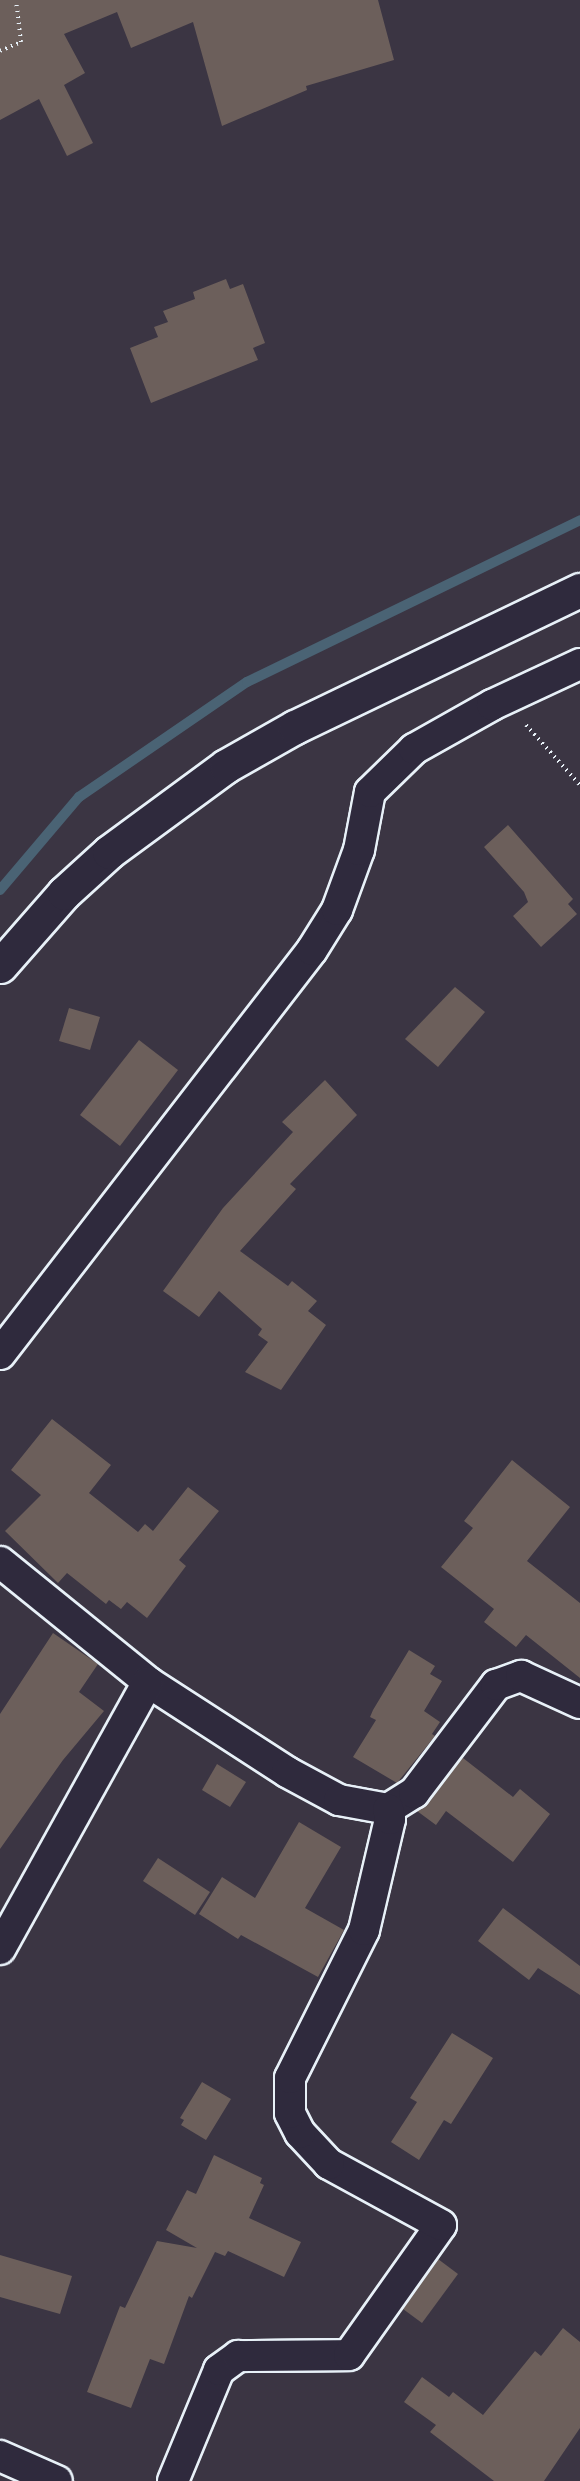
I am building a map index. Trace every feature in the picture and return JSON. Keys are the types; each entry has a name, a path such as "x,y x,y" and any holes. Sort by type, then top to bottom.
{"street":[{"path":"0,966 64,893 109,852 226,766 295,727 580,590"},
{"path":"0,1354 312,950 338,910 359,850 370,792 414,749 504,700 580,664"},
{"path":"0,1562 148,1682 339,1800 388,1809 414,1792 496,1685 521,1676 580,1703"},
{"path":"0,1949 148,1682"},
{"path":"173,2481 219,2370 238,2356 349,2355 441,2225 329,2164 300,2133 290,2113 290,2078 364,1930 390,1819 388,1809"},
{"path":"0,2456 57,2481"}],"path":[{"path":"0,51 21,42 16,0"},
{"path":"504,700 580,785"}],"building":[{"path":"0,0 378,0 394,60 306,86 307,90 222,126 193,22 131,48 117,12 64,34 85,73 64,85 93,143 67,156 39,99 0,120"},
{"path":"226,279 230,289 243,284 265,343 253,348 258,360 151,403 130,348 158,337 154,327 168,322 163,311 195,299 193,292"},
{"path":"508,825 573,899 568,904 577,914 541,947 513,916 528,902 524,892 484,847"},
{"path":"455,987 485,1012 438,1067 405,1039"},
{"path":"69,1008 100,1017 90,1050 59,1041"},
{"path":"139,1040 178,1070 120,1146 80,1115"},
{"path":"325,1080 357,1115 290,1184 296,1189 240,1251 288,1286 292,1281 317,1301 308,1311 326,1325 281,1390 245,1372 268,1342 258,1335 262,1329 219,1291 199,1317 163,1291 223,1208 293,1132 282,1122"},
{"path":"52,1419 111,1465 89,1493 138,1532 145,1524 153,1531 188,1487 219,1511 179,1560 186,1566 147,1618 127,1602 121,1609 109,1600 106,1604 67,1573 58,1583 5,1531 41,1495 11,1470"},
{"path":"512,1460 570,1507 527,1561 580,1603 580,1678 526,1635 516,1647 484,1622 494,1609 441,1567 473,1528 464,1521"},
{"path":"53,1633 98,1664 79,1692 104,1711 63,1760 0,1849 0,1714"},
{"path":"409,1650 435,1666 430,1674 442,1681 424,1711 440,1722 432,1734 435,1736 397,1783 353,1757 376,1720 370,1717 373,1710"},
{"path":"463,1758 513,1797 520,1789 550,1814 513,1862 446,1811 436,1825 417,1811"},
{"path":"217,1764 246,1782 230,1807 202,1790"},
{"path":"299,1822 341,1847 305,1908 344,1930 318,1977 241,1935 238,1939 199,1914 222,1877 255,1898"},
{"path":"158,1858 210,1892 195,1915 143,1881"},
{"path":"503,1908 580,1966 580,1995 538,1968 529,1980 478,1941"},
{"path":"452,2033 493,2058 451,2124 444,2120 419,2160 391,2142 417,2102 410,2098"},
{"path":"202,2082 231,2099 206,2140 181,2125 184,2120 180,2118"},
{"path":"214,2155 262,2178 260,2183 264,2185 249,2218 301,2242 284,2277 228,2251 225,2256 215,2252 192,2298 189,2296 164,2364 150,2359 131,2408 87,2392 120,2306 125,2308 157,2241 197,2248 166,2230 187,2190 196,2194"},
{"path":"0,2255 72,2276 60,2314 0,2297"},
{"path":"438,2259 458,2274 422,2323 403,2309"},
{"path":"563,2328 580,2342 580,2428 544,2481 494,2481 430,2432 436,2425 404,2402 422,2377 449,2397 453,2392 483,2415 535,2351 541,2356"}],"waterway":[{"path":"0,890 79,797 247,682 580,520"}]}
